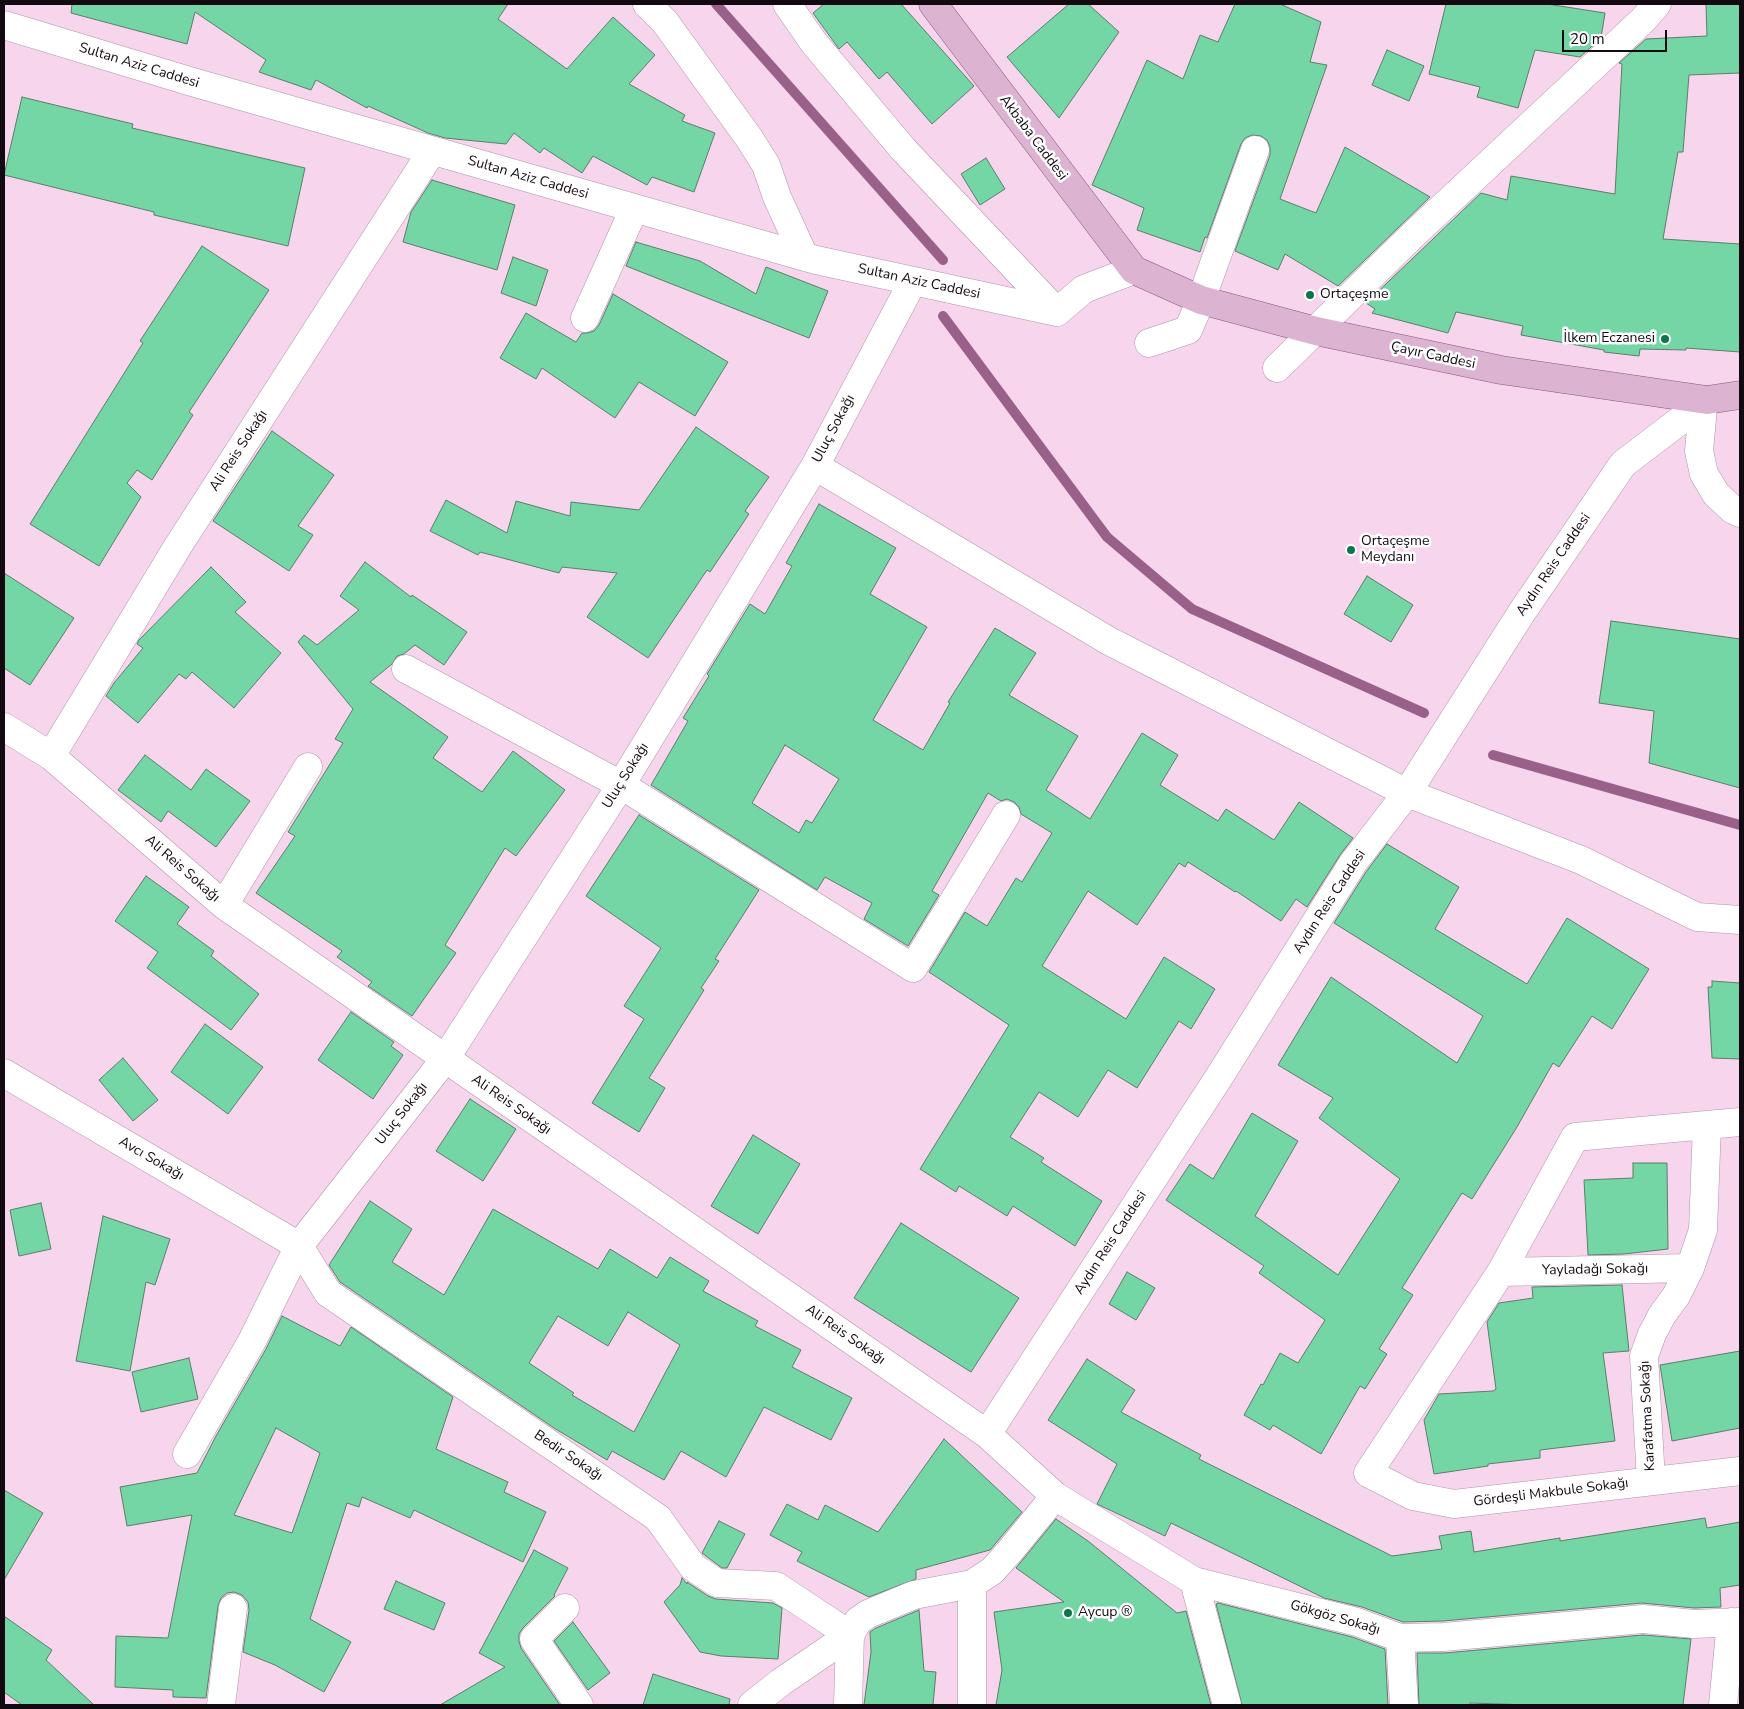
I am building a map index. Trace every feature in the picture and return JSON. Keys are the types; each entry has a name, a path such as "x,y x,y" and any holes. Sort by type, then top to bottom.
{"main road":[{"name":"Akbaba Caddesi","path":"932,4 1134,270"},
{"name":"Çayır Caddesi","path":"1134,270 1201,300 1316,331 1501,370 1707,400 1740,395"}],"street":[{"path":"647,4 665,22 744,130 766,165 781,206 804,256"},
{"path":"787,4 814,43 902,149 1057,312 1084,289 1134,270"},
{"path":"1277,368 1416,232 1643,20 1657,4"},
{"name":"Sultan Aziz Caddesi","path":"4,24 189,81 804,256 1057,312"},
{"path":"1149,343 1188,330 1201,300 1254,150"},
{"name":"Ali Reis Sokağı","path":"50,756 178,546 432,151"},
{"path":"585,318 634,208"},
{"name":"Uluç Sokağı","path":"188,1454 252,1341 299,1246 445,1059 621,785 815,466 913,281"},
{"path":"1707,400 1703,408 1699,451 1704,474 1716,494 1733,510 1740,513"},
{"name":"Aydın Reis Caddesi","path":"987,1434 1221,1074 1353,863 1407,793 1522,612 1623,464 1707,400"},
{"path":"815,466 1108,641 1407,793 1581,860 1697,917 1740,920"},
{"path":"406,669 621,785 913,968 1006,814"},
{"name":"Ali Reis Sokağı","path":"4,727 50,756 224,905 987,1434"},
{"path":"224,905 308,767"},
{"name":"Avcı Sokağı","path":"4,1072 299,1246"},
{"path":"1501,1272 1575,1137 1740,1122"},
{"name":"Karafatma Sokağı","path":"1651,1481 1644,1356 1652,1334 1662,1315 1676,1296 1690,1268 1703,1230 1707,1125"},
{"name":"Bedir Sokağı","path":"299,1246 328,1293 658,1518 694,1567 717,1583 776,1586 850,1635"},
{"name":"Yayladağı Sokağı","path":"1501,1272 1690,1268"},
{"name":"Gördeşli Makbule Sokağı","path":"1501,1272 1368,1473 1413,1496 1454,1504 1740,1471"},
{"name":"Gökgöz Sokağı","path":"987,1434 1055,1496 1194,1581 1358,1622 1400,1638 1444,1637 1644,1619 1694,1624 1736,1622"},
{"path":"752,1705 781,1682 850,1635 858,1621 868,1614 914,1595 972,1584 992,1571 1010,1552 1055,1496"},
{"path":"1194,1581 1227,1705"},
{"path":"972,1584 972,1705"},
{"path":"222,1705 233,1608"},
{"path":"565,1608 534,1639 579,1705"},
{"path":"1723,1705 1736,1622"},
{"path":"848,1705 850,1635"},
{"path":"1400,1638 1404,1705"}],"building":[{"path":"72,4 508,4 498,19 567,69 613,17 655,55 629,84 685,115 682,121 715,133 694,192 652,177 647,185 593,156 582,173 544,148 540,153 514,133 506,144 445,138 428,133 368,106 367,108 316,80 311,90 259,72 266,60 195,12 187,44 71,13"},
{"path":"824,4 901,4 974,86 932,124 887,72 879,79 847,42 839,49 813,13"},
{"path":"1069,4 1088,4 1119,32 1059,118 1007,57"},
{"path":"1235,4 1280,4 1321,22 1310,62 1327,65 1280,199 1316,213 1345,147 1430,197 1338,286 1285,254 1278,270 1235,251 1270,155 1270,147 1267,140 1261,136 1252,135 1245,138 1241,144 1207,238 1205,237 1200,252 1137,230 1144,208 1092,185 1147,60 1183,79 1200,35 1218,42"},
{"path":"1446,4 1547,4 1605,13 1601,38 1580,57 1535,50 1518,108 1477,97 1480,87 1429,74"},
{"path":"1706,4 1740,4 1740,73 1689,75 1683,152 1678,152 1663,239 1740,244 1740,352 1686,348 1686,350 1640,349 1639,356 1604,352 1604,350 1521,335 1523,326 1456,312 1448,333 1372,313 1375,309 1366,303 1481,193 1507,200 1511,176 1615,194 1622,64 1619,63 1646,39 1707,36"},
{"path":"1387,50 1424,66 1409,101 1372,85"},
{"path":"22,97 133,124 132,128 305,168 288,246 154,215 154,212 4,175"},
{"path":"986,158 1005,189 980,205 961,174"},
{"path":"432,180 515,205 497,270 403,242 411,212"},
{"path":"636,242 700,261 756,294 766,267 828,291 809,338 626,266"},
{"path":"202,246 269,290 189,412 193,415 152,480 137,470 127,483 141,497 99,566 30,524 143,343 140,341"},
{"path":"513,257 548,270 536,306 501,293"},
{"path":"613,294 728,362 695,416 639,382 615,418 542,368 536,379 500,358 526,313 576,342 582,333 594,331 599,325"},
{"path":"696,427 769,477 745,511 749,514 710,572 707,570 648,658 587,617 617,573 562,567 559,573 480,552 478,555 430,531 446,500 507,533 516,501 570,516 571,502 639,510"},
{"path":"272,431 334,475 298,526 313,535 289,571 213,521"},
{"path":"819,504 896,548 870,594 927,627 873,720 923,750 950,703 948,702 995,628 1036,653 1009,695 1078,736 1046,790 1090,819 1142,733 1178,755 1160,785 1218,821 1226,809 1274,840 1299,802 1353,838 1307,907 1296,899 1281,921 1188,862 1185,867 1179,863 1137,925 1088,891 1042,966 1126,1019 1164,957 1215,989 1191,1029 1179,1021 1137,1088 1108,1070 1078,1117 1039,1092 1010,1137 1044,1158 1041,1162 1102,1201 1075,1246 1013,1206 1007,1216 959,1186 956,1192 920,1169 1009,1025 929,972 965,912 987,926 1016,878 1022,882 1052,833 1021,814 1019,807 1014,802 1007,799 1001,801 988,793 932,891 939,895 908,946 864,919 872,903 825,877 817,890 651,785 688,721 683,718 709,676 707,674 750,604 765,614 792,566 786,563","holes":["785,745 839,779 812,823 806,820 799,833 752,803"]},
{"path":"365,562 411,597 412,595 467,632 444,665 415,645 404,654 397,656 392,664 370,682 448,737 433,758 482,792 513,751 565,790 516,856 505,848 445,945 456,953 412,1016 368,986 372,982 337,957 342,951 256,893 295,836 288,832 343,743 335,739 353,709 298,642 304,635 317,645 359,610 340,596"},
{"path":"211,567 246,602 235,612 281,653 234,708 192,672 186,679 179,674 138,723 106,696 114,683 143,648 137,644 139,640"},
{"path":"4,573 74,618 30,685 4,668"},
{"path":"1367,576 1413,605 1391,642 1344,614"},
{"path":"1611,621 1740,639 1740,788 1649,763 1654,711 1599,703"},
{"path":"145,755 191,790 206,769 250,801 216,847 168,811 161,822 118,790"},
{"path":"639,815 759,890 715,959 719,961 701,988 704,990 649,1078 665,1088 639,1132 592,1103 644,1019 624,1006 661,948 586,896"},
{"path":"1387,844 1459,887 1435,929 1527,984 1567,918 1649,969 1612,1029 1592,1016 1559,1067 1553,1063 1517,1127 1472,1199 1462,1193 1402,1288 1413,1295 1379,1349 1387,1354 1365,1389 1360,1386 1321,1454 1273,1425 1270,1430 1244,1415 1280,1353 1298,1363 1325,1320 1259,1273 1264,1266 1166,1200 1190,1164 1213,1179 1252,1113 1298,1141 1255,1216 1338,1275 1400,1179 1319,1118 1333,1098 1278,1065 1331,977 1457,1063 1483,1016 1334,923 1366,872"},
{"path":"146,876 189,907 177,924 214,951 211,956 259,994 231,1030 147,968 158,952 115,921"},
{"path":"1712,981 1740,983 1740,1059 1712,1058 1708,987 1712,987"},
{"path":"351,1012 394,1042 391,1046 403,1055 373,1099 318,1060"},
{"path":"205,1024 263,1067 228,1114 171,1072"},
{"path":"123,1058 158,1100 133,1121 99,1080"},
{"path":"470,1099 516,1129 483,1181 436,1151"},
{"path":"753,1135 800,1164 758,1234 711,1206"},
{"path":"1633,1163 1667,1163 1668,1249 1624,1254 1588,1255 1584,1180 1633,1178"},
{"path":"370,1201 412,1229 392,1262 444,1295 493,1209 598,1269 610,1249 657,1278 670,1257 709,1281 703,1291 758,1321 755,1326 801,1350 792,1367 852,1398 831,1440 764,1407 726,1477 681,1451 664,1480 612,1451 607,1460 554,1428 340,1282 329,1265","holes":["628,1312 680,1345 634,1432 572,1395 574,1393 529,1363 558,1316 608,1346"]},
{"path":"41,1203 51,1249 19,1256 10,1210"},
{"path":"103,1216 170,1239 155,1285 146,1282 130,1371 76,1361"},
{"path":"901,1223 1019,1298 971,1372 854,1298"},
{"path":"1127,1272 1155,1288 1136,1320 1109,1304"},
{"path":"1622,1285 1629,1351 1603,1353 1615,1441 1540,1450 1540,1458 1488,1464 1488,1466 1434,1474 1424,1420 1439,1394 1493,1391 1496,1389 1487,1322 1499,1303 1533,1298 1532,1287"},
{"path":"282,1316 340,1346 351,1327 453,1397 436,1449 508,1482 504,1492 546,1512 523,1562 414,1510 410,1518 362,1497 359,1507 347,1503 310,1619 351,1642 324,1692 275,1665 243,1652 249,1610 248,1602 242,1595 234,1592 227,1593 221,1598 218,1606 206,1698 173,1697 173,1690 115,1687 116,1636 168,1638 192,1515 127,1526 120,1487 197,1473 266,1349","holes":["276,1428 320,1453 292,1533 234,1515"]},
{"path":"1740,1351 1740,1428 1672,1441 1660,1365"},
{"path":"189,1358 198,1399 141,1412 132,1372"},
{"path":"1087,1359 1135,1390 1121,1412 1201,1455 1199,1459 1392,1556 1442,1549 1439,1536 1471,1531 1474,1552 1560,1538 1560,1541 1705,1518 1707,1528 1740,1522 1740,1585 1720,1588 1721,1607 1694,1608 1642,1603 1443,1621 1403,1622 1362,1607 1324,1598 1171,1523 1165,1536 1097,1504 1117,1464 1048,1420"},
{"path":"944,1439 1022,1512 990,1550 916,1570 916,1579 869,1597 797,1561 802,1552 770,1535 787,1504 818,1520 825,1505 878,1532"},
{"path":"4,1490 43,1513 4,1580"},
{"path":"1056,1519 1088,1541 1177,1613 1186,1611 1211,1705 996,1705 1002,1670 994,1612 1064,1602 1016,1568"},
{"path":"719,1521 745,1534 727,1568 722,1568 702,1553"},
{"path":"534,1550 568,1568 555,1596 519,1634 521,1648 560,1705 440,1705 505,1667 479,1653"},
{"path":"682,1578 687,1584 687,1582 716,1599 773,1603 782,1608 778,1659 721,1656 700,1652 664,1602 680,1585"},
{"path":"396,1581 445,1603 434,1630 384,1609"},
{"path":"1216,1604 1352,1637 1385,1649 1388,1705 1242,1705"},
{"path":"919,1610 924,1671 936,1672 933,1705 864,1705 871,1652 870,1632"},
{"path":"4,1616 52,1650 46,1660 94,1705 22,1705 4,1692"},
{"path":"573,1622 610,1673 588,1690 554,1641"},
{"path":"1643,1635 1691,1639 1683,1705 1470,1703 1470,1705 1419,1705 1417,1653 1445,1653"},
{"path":"653,1674 730,1699 729,1705 643,1705"}],"waterway":[{"path":"716,4 943,260"},
{"path":"943,316 1107,537 1192,609 1424,713"},
{"path":"1493,755 1740,825"}],"place":[{"name":"Ortaçeşme","path":"1310,295"},
{"name":"İlkem Eczanesi","path":"1665,339"},
{"name":"Ortaçeşme Meydanı","path":"1351,550"},
{"name":"Aycup ®","path":"1068,1613"}]}
